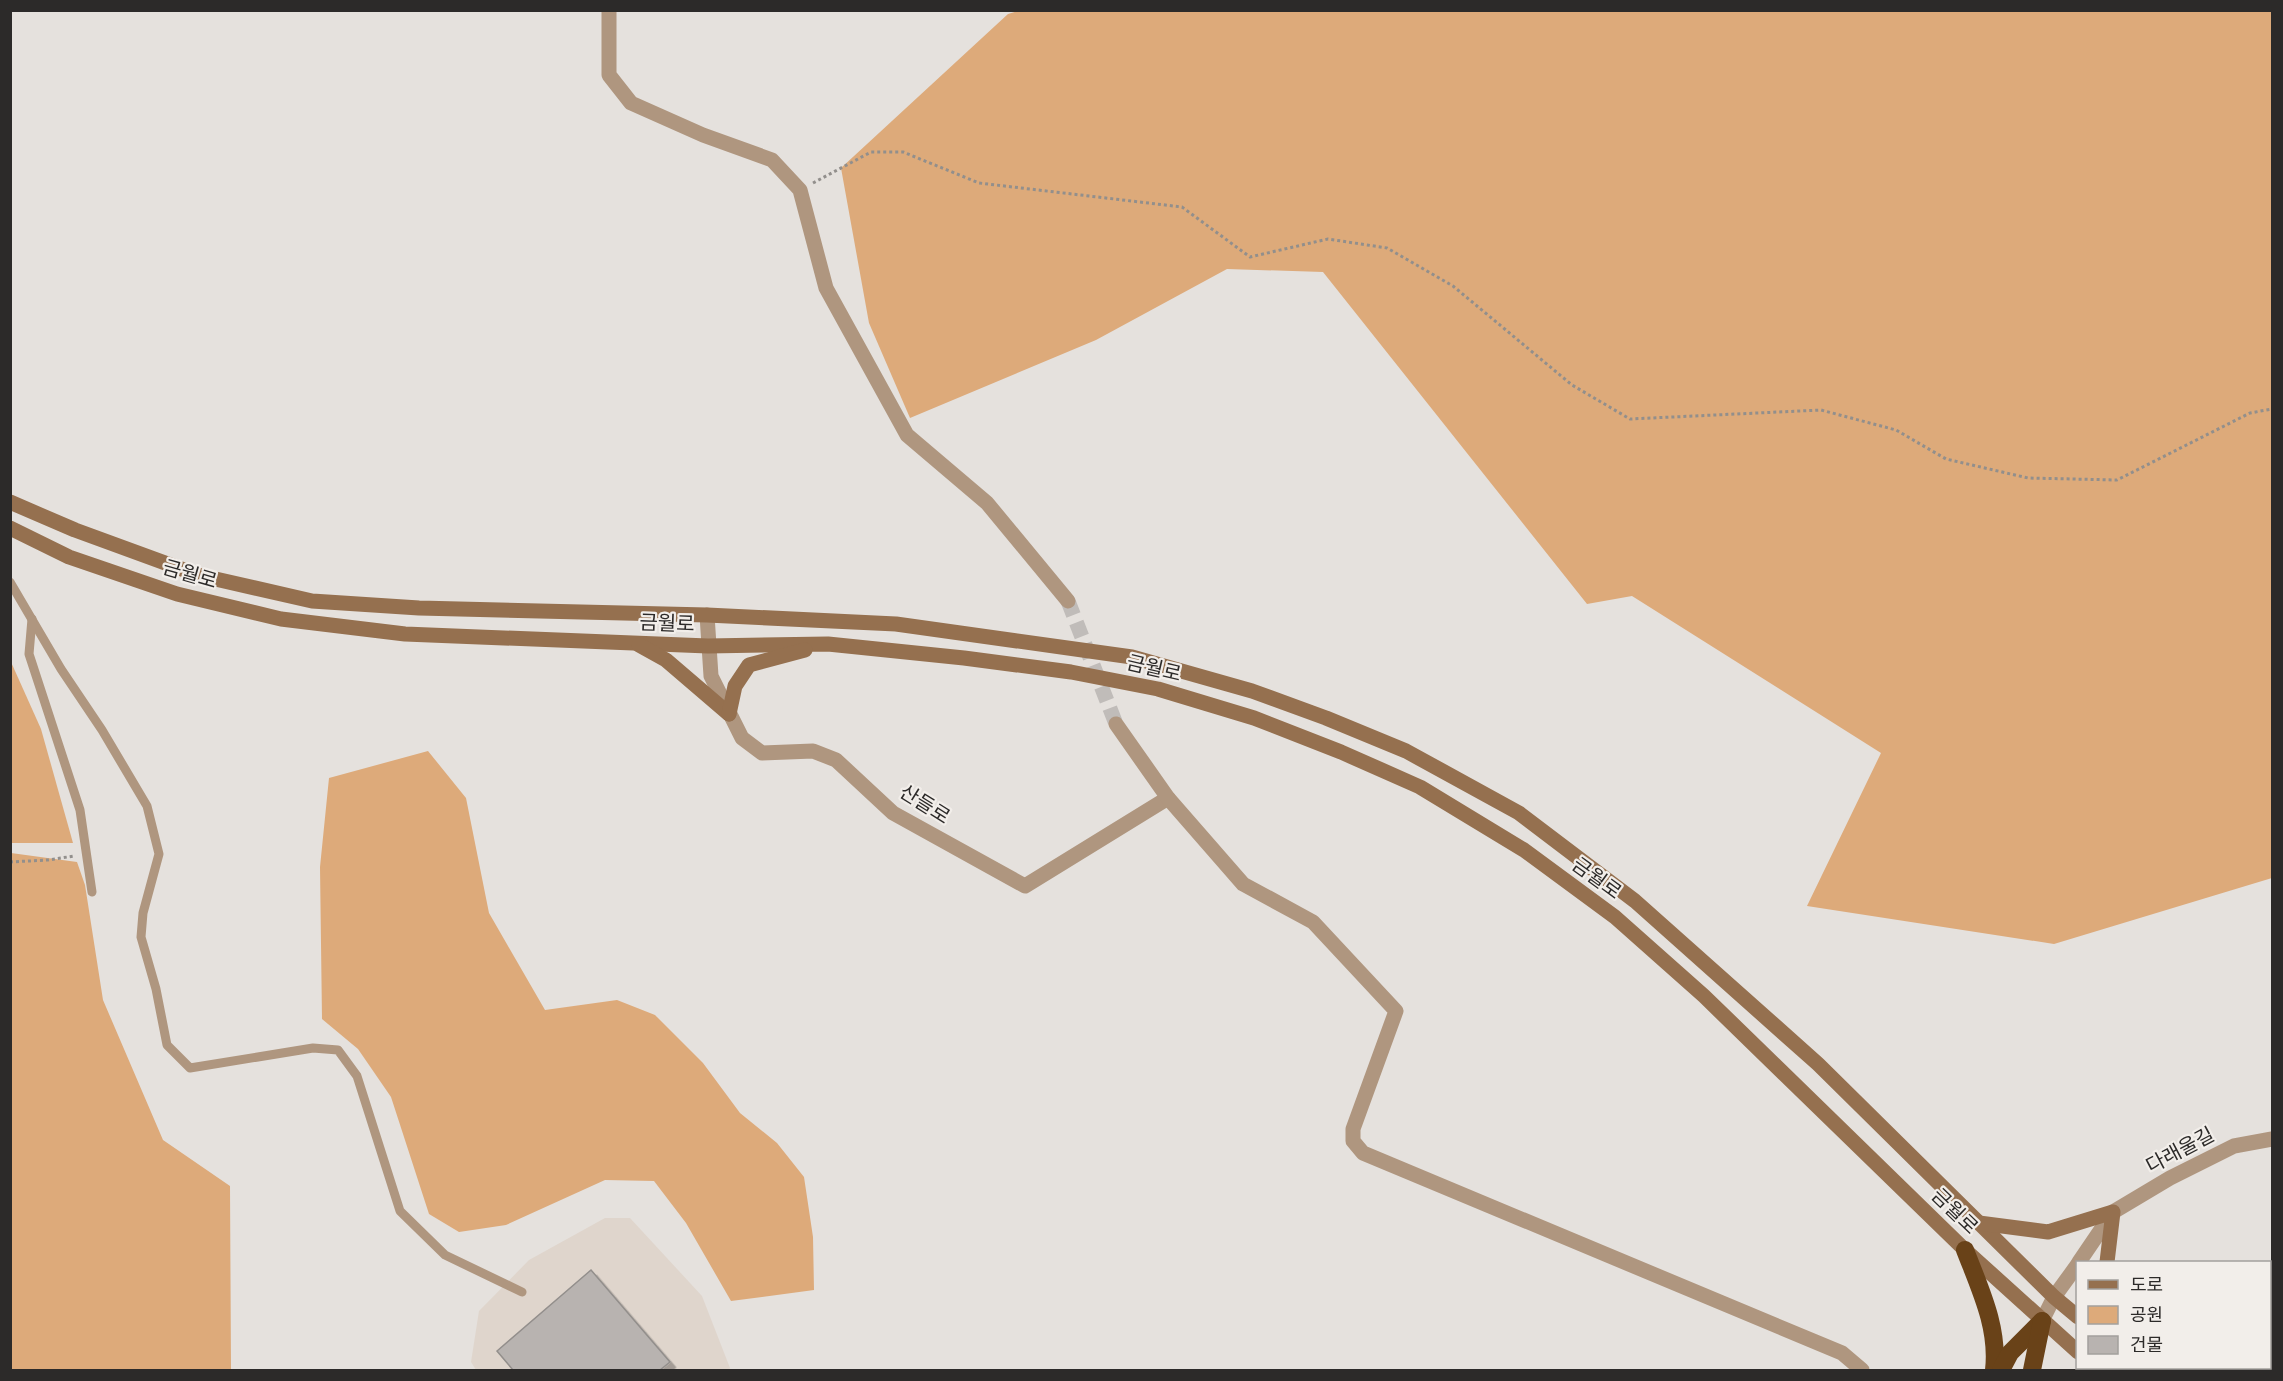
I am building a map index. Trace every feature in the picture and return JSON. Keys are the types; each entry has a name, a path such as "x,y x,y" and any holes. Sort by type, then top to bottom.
{"highway":[{"path":"1965,1250 1988,1310 1996,1355 1994,1371"},
{"path":"2001,1371 2010,1353 2042,1321"},
{"path":"2032,1371 2042,1321"}],"main road":[{"name":"금월로","path":"10,502 75,530 198,575 312,601 419,608 706,615 896,624 1132,657 1252,691 1406,751 1519,813 1635,901 1818,1064 2054,1297 2076,1315"},
{"name":"금월로","path":"10,528 69,557 177,594 281,619 405,634 708,646 828,644 1060,670 1158,689 1254,718 1341,752 1420,787 1524,850 1615,917 1704,996 1965,1250 2076,1350"},
{"path":"633,643 666,660 729,714 735,686 749,665 828,644"},
{"path":"1979,1223 2048,1232 2113,1212 2107,1261"}],"street":[{"path":"609,10 609,75 631,103 702,135 772,160 800,190 826,288 907,435 987,503 1068,601"},
{"name":"산들로","path":"706,615 711,676 742,738 762,753 813,751 836,760 893,813 1025,886 1168,798"},
{"path":"1116,724 1168,798 1243,884 1314,922 1396,1011 1353,1129 1353,1141 1363,1152 1842,1353 1862,1371"},
{"name":"다래울길","path":"2113,1212 2170,1178 2234,1146 2272,1139"},
{"path":"2079,1261 2113,1212"},
{"path":"2042,1321 2054,1297 2076,1266"}],"lane":[{"path":"10,582 61,669 102,730 147,806 159,854 143,913 141,937 156,988 167,1045 190,1068 303,1049 338,1050 357,1076 400,1211 445,1255 522,1292"},
{"path":"32,619 29,654 80,810 92,892"}],"path":[{"path":"800,190 871,152 903,152 979,183 1182,207 1250,257 1328,239 1387,248 1453,286 1572,385 1630,419 1821,410 1896,430 1946,459 2028,478 2117,480 2250,413 2272,409"},
{"path":"10,862 48,860 86,852"}],"shaded area":[{"path":"605,1218 630,1218 702,1296 729,1370 476,1370 471,1362 479,1311 529,1260"}],"green space":[{"path":"1021,10 2272,11 2272,878 2054,944 1807,906 1881,753 1632,596 1587,604 1323,272 1227,269 1096,340 910,418 869,323 841,168 1008,14"},
{"path":"11,662 41,729 73,843 11,843"},
{"path":"428,751 466,798 489,913 545,1010 617,1000 655,1015 703,1063 740,1113 777,1143 804,1177 813,1237 814,1290 731,1301 686,1223 654,1181 605,1180 506,1225 459,1232 429,1214 391,1097 358,1049 322,1019 320,867 329,778"},
{"path":"11,853 77,862 85,885 103,1000 163,1140 230,1186 231,1370 11,1370"}],"building":[{"path":"591,1270 670,1362 660,1370 513,1370 497,1351"}],"tunnel":[{"path":"1068,601 1116,724"}]}
